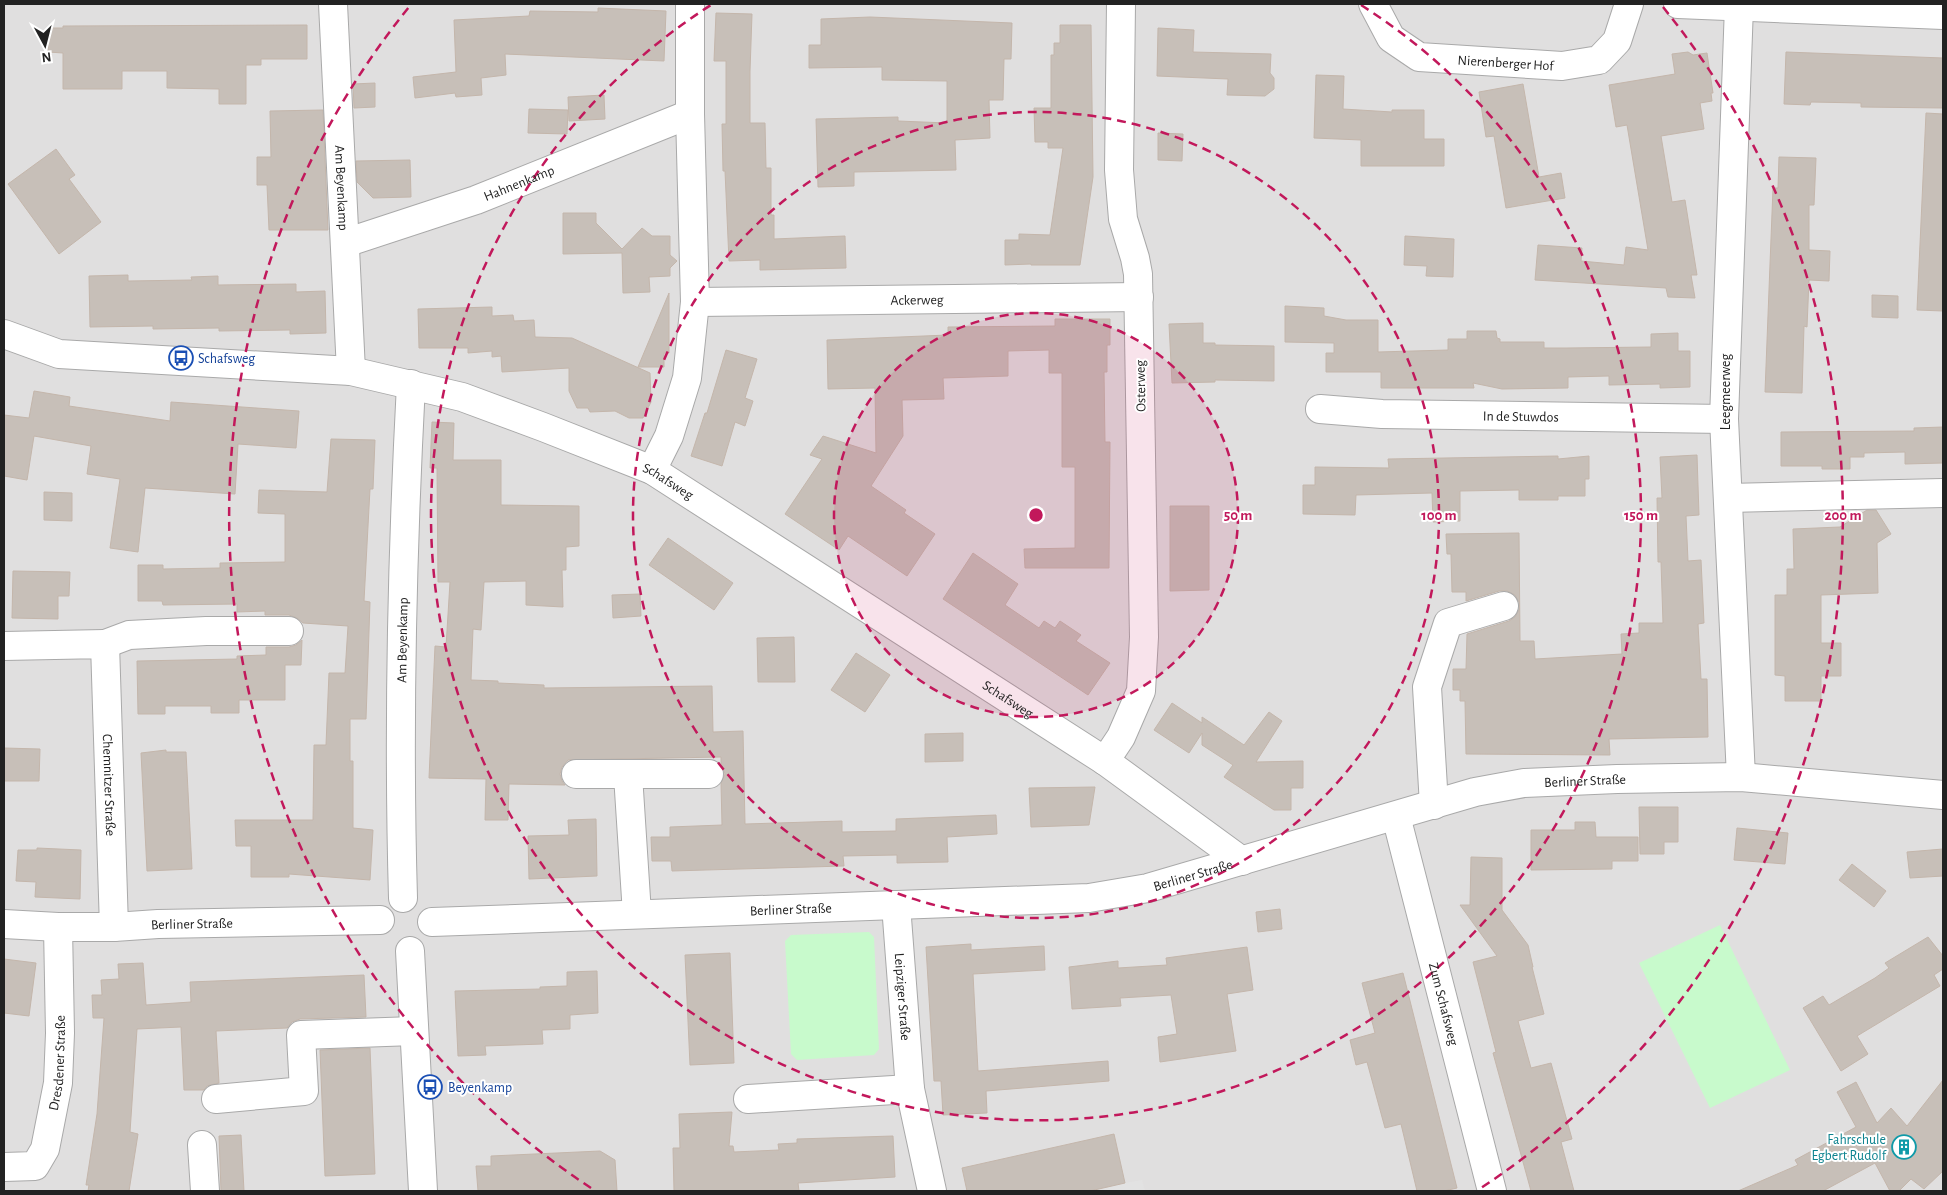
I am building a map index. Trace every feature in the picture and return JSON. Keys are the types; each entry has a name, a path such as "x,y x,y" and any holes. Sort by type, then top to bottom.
{"street":[{"name":"Am Beyenkamp","path":"334,4 350,371"},
{"path":"652,470 669,436 687,378 695,302 690,114 690,4"},
{"name":"Osterweg","path":"1104,761 1121,737 1141,691 1144,637 1138,297 1135,258 1122,219 1119,170 1121,4"},
{"name":"Nierenberger Hof","path":"1373,4 1391,38 1419,57 1562,66 1599,60 1617,41 1629,4"},
{"path":"1678,4 1943,14"},
{"name":"Leegmeerweg","path":"1739,6 1724,419 1741,777"},
{"name":"Hahnenkamp","path":"345,243 476,200 690,114"},
{"name":"Ackerweg","path":"695,302 1138,297"},
{"name":"Schafsweg","path":"4,334 60,354 350,371 462,397 652,470 1104,761 1242,861"},
{"name":"Am Beyenkamp","path":"403,898 401,679 404,516 411,384"},
{"name":"In de Stuwdos","path":"1320,410 1382,414 1724,419"},
{"path":"1728,498 1943,493"},
{"path":"1434,805 1427,688 1448,623 1504,606"},
{"path":"4,646 105,644 129,635 206,631 289,630"},
{"name":"Chemnitzer Straße","path":"105,644 114,927"},
{"path":"576,774 709,774"},
{"path":"628,775 637,914"},
{"name":"Berliner Straße","path":"432,922 1089,898 1148,888 1475,792 1524,783 1617,778 1741,777 1943,795"},
{"name":"Zum Schafsweg","path":"1396,816 1492,1191"},
{"path":"403,898 413,899 422,904 428,910 432,922 432,931 426,942 410,951 398,950 388,944 382,937 380,920 386,907 393,901 403,898"},
{"name":"Leipziger Straße","path":"896,905 910,1089 932,1191"},
{"name":"Berliner Straße","path":"4,924 58,927 114,927 168,924 380,920"},
{"name":"Dresdener Straße","path":"4,1167 35,1166 45,1149 58,1084 60,1032 58,927"},
{"path":"410,951 422,1191"},
{"path":"216,1099 304,1091 301,1034 414,1031"},
{"path":"748,1099 910,1089"},
{"path":"202,1145 205,1191"}],"shaded area":[{"path":"4,4 1943,4 1943,1191 4,1191"},
{"path":"1142,1180 1145,1191 1090,1191 1125,1183"}],"green space":[{"path":"1720,925 1790,1070 1710,1108 1639,963"},
{"path":"869,932 874,937 879,1049 874,1055 797,1060 791,1054 785,941 791,935"}],"building":[{"path":"598,8 666,11 664,61 505,54 506,75 481,78 482,95 456,97 455,93 415,98 413,77 456,72 454,20 529,16 530,11 598,12"},
{"path":"716,13 752,14 750,123 765,123 766,168 771,168 771,215 774,215 774,239 845,236 846,268 760,270 760,260 729,261 722,124 726,124 726,61 714,61"},
{"path":"870,17 1012,23 1011,59 1004,59 1003,100 989,100 990,138 955,140 956,170 854,172 854,186 818,187 816,119 898,117 898,121 947,123 947,81 882,80 882,67 809,68 809,45 821,45 821,19"},
{"path":"307,25 307,59 261,59 261,65 246,65 246,104 219,104 219,89 167,88 167,71 122,71 122,89 63,89 63,53 48,52 48,28 63,28 63,26"},
{"path":"1060,25 1091,25 1093,177 1080,265 1005,265 1005,240 1019,240 1019,234 1050,235 1063,148 1048,148 1048,142 1035,142 1034,108 1051,108 1051,55 1054,55 1054,43 1060,43"},
{"path":"1158,28 1194,30 1193,52 1271,54 1270,73 1274,78 1274,89 1265,96 1227,95 1228,79 1157,76"},
{"path":"1688,52 1693,55 1707,53 1713,93 1711,93 1712,101 1700,103 1704,129 1661,136 1672,202 1685,200 1697,275 1691,275 1695,298 1668,297 1666,288 1535,280 1538,245 1582,248 1581,261 1624,265 1626,247 1648,250 1627,125 1616,127 1609,85 1675,74 1672,54"},
{"path":"1786,52 1943,58 1943,108 1861,107 1861,103 1811,102 1810,105 1784,104"},
{"path":"1316,75 1344,76 1343,109 1392,112 1392,110 1424,110 1424,139 1444,139 1444,166 1361,166 1361,140 1314,138"},
{"path":"375,83 375,107 354,108 353,84"},
{"path":"1523,84 1539,177 1561,173 1565,198 1506,208 1494,136 1486,137 1479,92"},
{"path":"604,95 605,119 569,121 568,97"},
{"path":"529,109 568,110 567,134 528,133"},
{"path":"323,110 328,230 269,230 267,185 257,185 257,157 271,157 270,111"},
{"path":"1926,113 1943,114 1943,311 1917,310"},
{"path":"1158,133 1183,134 1182,161 1158,160"},
{"path":"56,149 75,175 69,179 101,222 59,254 8,184"},
{"path":"1779,157 1816,158 1814,205 1809,205 1809,250 1830,251 1829,281 1809,280 1807,327 1804,326 1802,393 1765,392 1773,188 1778,188"},
{"path":"410,160 411,197 373,198 357,182 356,161"},
{"path":"563,213 596,213 596,223 622,249 642,228 652,236 670,236 670,255 677,261 670,268 670,276 649,277 650,292 623,293 622,253 563,254"},
{"path":"1405,236 1454,239 1453,277 1426,276 1427,266 1404,265"},
{"path":"128,275 128,281 192,280 191,277 218,276 218,285 296,284 296,292 325,291 326,333 290,334 290,330 219,331 219,328 153,329 153,326 90,327 89,276"},
{"path":"669,293 669,353 664,353 664,367 638,367"},
{"path":"1872,295 1898,296 1898,318 1872,317"},
{"path":"1285,306 1324,308 1324,316 1346,320 1378,320 1378,352 1448,350 1448,339 1467,339 1467,331 1496,331 1500,342 1544,342 1544,348 1651,347 1651,334 1678,333 1678,351 1690,351 1690,387 1660,388 1660,384 1609,385 1609,376 1568,377 1568,388 1502,389 1473,383 1474,388 1381,388 1381,372 1326,372 1326,353 1334,353 1334,343 1285,342"},
{"path":"492,307 492,316 513,315 514,321 534,320 535,337 572,338 650,373 651,402 643,418 629,418 615,411 590,412 588,408 577,408 569,391 569,368 502,372 501,356 492,357 492,351 468,353 468,348 419,348 418,309"},
{"path":"1055,319 1110,319 1110,345 1107,345 1107,372 1104,372 1105,442 1110,442 1109,568 1025,568 1024,549 1075,548 1075,467 1062,467 1062,373 1049,373 1049,350 1008,351 1008,376 943,378 944,399 902,400 903,436 871,486 906,510 904,513 935,534 907,576 848,536 839,550 785,514 822,459 810,455 823,436 876,453 875,388 828,389 827,340 948,335 948,327 1055,326"},
{"path":"1203,323 1203,343 1274,346 1274,381 1215,380 1215,382 1172,383 1169,324"},
{"path":"726,350 757,359 745,398 753,401 745,426 735,422 722,466 691,456 705,413 707,413"},
{"path":"34,391 70,397 69,406 170,421 171,402 299,411 296,448 238,444 235,494 145,488 138,552 110,548 120,479 87,474 91,446 34,436 27,480 4,476 4,415 29,418"},
{"path":"432,422 454,423 453,460 501,460 501,505 579,506 579,546 566,547 566,570 562,570 563,607 526,605 526,581 484,582 481,630 473,629 471,680 544,685 544,688 712,686 713,732 743,731 745,824 842,821 842,832 896,831 896,819 996,815 997,834 947,837 948,862 897,863 897,855 843,856 844,866 672,871 671,861 652,861 651,837 670,837 670,827 722,825 721,783 725,774 721,764 721,757 568,760 562,767 560,774 565,785 509,784 508,820 485,820 486,779 429,778 435,646 446,647 450,582 438,582 437,468 430,468"},
{"path":"1943,427 1943,463 1905,464 1905,452 1864,453 1864,457 1850,457 1850,469 1822,469 1822,466 1781,466 1781,432 1914,431 1914,428"},
{"path":"331,439 375,440 373,489 370,489 364,601 370,602 366,719 350,719 350,761 353,761 353,828 373,830 370,880 289,874 289,877 251,877 251,846 236,846 235,820 313,820 314,745 326,745 329,673 345,673 348,626 303,623 289,615 265,615 265,611 237,612 237,604 163,605 162,601 138,601 138,565 163,565 163,569 220,568 220,563 285,562 285,514 258,513 259,490 327,492"},
{"path":"1697,455 1699,515 1686,516 1688,561 1701,560 1704,623 1698,624 1701,679 1707,679 1708,737 1609,739 1610,755 1466,754 1465,701 1460,701 1460,690 1453,690 1453,669 1466,669 1467,634 1509,621 1515,617 1519,610 1519,602 1515,595 1507,591 1499,591 1466,601 1466,592 1452,592 1451,554 1447,554 1446,534 1519,533 1520,641 1534,641 1535,659 1622,654 1621,634 1639,633 1639,623 1663,623 1661,562 1658,562 1657,498 1662,498 1660,457"},
{"path":"1558,456 1558,459 1589,456 1589,479 1585,479 1585,496 1558,496 1558,500 1519,500 1519,490 1460,491 1460,521 1433,522 1432,493 1356,495 1355,515 1303,514 1303,485 1315,485 1315,467 1389,468 1388,459"},
{"path":"44,492 72,493 72,521 44,520"},
{"path":"1170,506 1209,506 1209,590 1170,591"},
{"path":"1867,510 1876,510 1891,534 1877,543 1878,593 1821,595 1821,643 1841,643 1841,676 1821,676 1821,701 1785,701 1785,676 1775,675 1775,595 1787,595 1787,569 1794,569 1793,529 1840,527"},
{"path":"668,538 733,583 714,610 649,565"},
{"path":"973,553 1018,584 1005,605 1039,628 1044,621 1055,628 1060,621 1081,635 1076,641 1110,663 1088,695 943,599"},
{"path":"13,571 70,572 69,596 58,596 58,619 12,618"},
{"path":"640,594 641,616 613,618 612,595"},
{"path":"794,637 795,682 758,682 757,638"},
{"path":"302,640 301,665 285,665 285,700 239,700 239,713 211,713 211,706 165,706 165,714 138,714 137,661 237,659 237,656 266,655 266,647 289,647 296,645"},
{"path":"856,653 890,675 865,712 831,690"},
{"path":"1172,703 1202,723 1202,717 1244,745 1269,712 1282,721 1256,762 1303,761 1303,788 1291,788 1291,810 1274,810 1224,777 1233,765 1202,745 1202,733 1189,753 1154,730"},
{"path":"963,733 963,761 925,762 925,734"},
{"path":"4,748 40,749 39,781 4,781"},
{"path":"166,750 166,752 186,752 192,869 147,871 141,753"},
{"path":"1095,787 1089,825 1031,827 1029,788"},
{"path":"1639,807 1678,807 1678,842 1664,842 1664,854 1640,854"},
{"path":"596,819 597,876 529,879 528,836 569,835 568,820"},
{"path":"1575,822 1595,822 1596,837 1638,837 1638,861 1612,861 1612,869 1531,870 1531,830 1575,830"},
{"path":"1737,828 1788,833 1785,864 1734,860"},
{"path":"37,848 81,850 80,899 35,897 36,882 16,881 18,850 37,850"},
{"path":"1943,849 1943,876 1910,878 1907,852"},
{"path":"1471,857 1502,858 1502,910 1528,945 1544,1014 1518,1021 1531,1068 1551,1063 1572,1139 1561,1142 1574,1191 1531,1191 1493,1053 1496,1052 1473,962 1497,956 1460,905 1470,905"},
{"path":"1852,864 1886,891 1874,907 1839,880"},
{"path":"1280,909 1282,929 1258,932 1256,912"},
{"path":"1928,937 1943,956 1943,969 1934,975 1940,986 1857,1036 1868,1054 1841,1071 1803,1008 1823,996 1829,1005 1875,978 1889,968 1885,963"},
{"path":"971,944 971,950 1044,946 1045,970 973,974 978,1071 1108,1061 1109,1081 986,1091 987,1113 943,1115 941,1081 934,1081 926,947"},
{"path":"1247,947 1253,990 1227,994 1236,1051 1160,1062 1158,1037 1177,1034 1171,995 1120,998 1121,1006 1072,1009 1069,967 1118,961 1118,968 1167,965 1166,958"},
{"path":"730,953 734,1063 690,1065 685,955"},
{"path":"4,959 36,963 29,1016 4,1013"},
{"path":"143,963 146,1005 191,1002 190,982 364,975 366,1017 300,1019 292,1022 287,1028 216,1031 219,1083 207,1086 204,1090 184,1090 181,1027 137,1029 130,1132 138,1134 129,1191 88,1191 89,1185 86,1185 97,1114 104,1018 93,1018 92,995 102,995 101,980 119,979 118,964"},
{"path":"597,971 598,1013 570,1015 570,1029 542,1030 543,1044 485,1046 486,1055 458,1056 455,991 540,989 540,987 567,986 567,972"},
{"path":"1403,973 1457,1188 1444,1191 1417,1191 1401,1124 1385,1128 1367,1062 1356,1065 1350,1040 1375,1033 1362,983"},
{"path":"370,1048 375,1174 325,1176 320,1050"},
{"path":"1943,1080 1943,1171 1924,1189 1911,1179 1899,1191 1890,1191 1875,1163 1823,1191 1738,1191 1798,1165 1795,1160 1856,1127 1837,1092 1856,1082 1877,1123 1891,1108 1907,1126"},
{"path":"732,1112 729,1146 733,1146 734,1152 779,1150 778,1144 797,1143 797,1139 893,1136 895,1177 798,1183 799,1191 674,1191 673,1148 680,1148 679,1114"},
{"path":"1114,1134 1125,1183 1090,1191 967,1191 962,1168"},
{"path":"241,1135 244,1191 221,1191 219,1136"},
{"path":"600,1151 615,1160 617,1191 478,1191 476,1166 491,1166 491,1156"}],"place":[{"name":"Schafsweg","path":"181,358"},
{"name":"Beyenkamp","path":"430,1087"},
{"name":"Fahrschule Egbert Rudolf","path":"1904,1147"}]}
